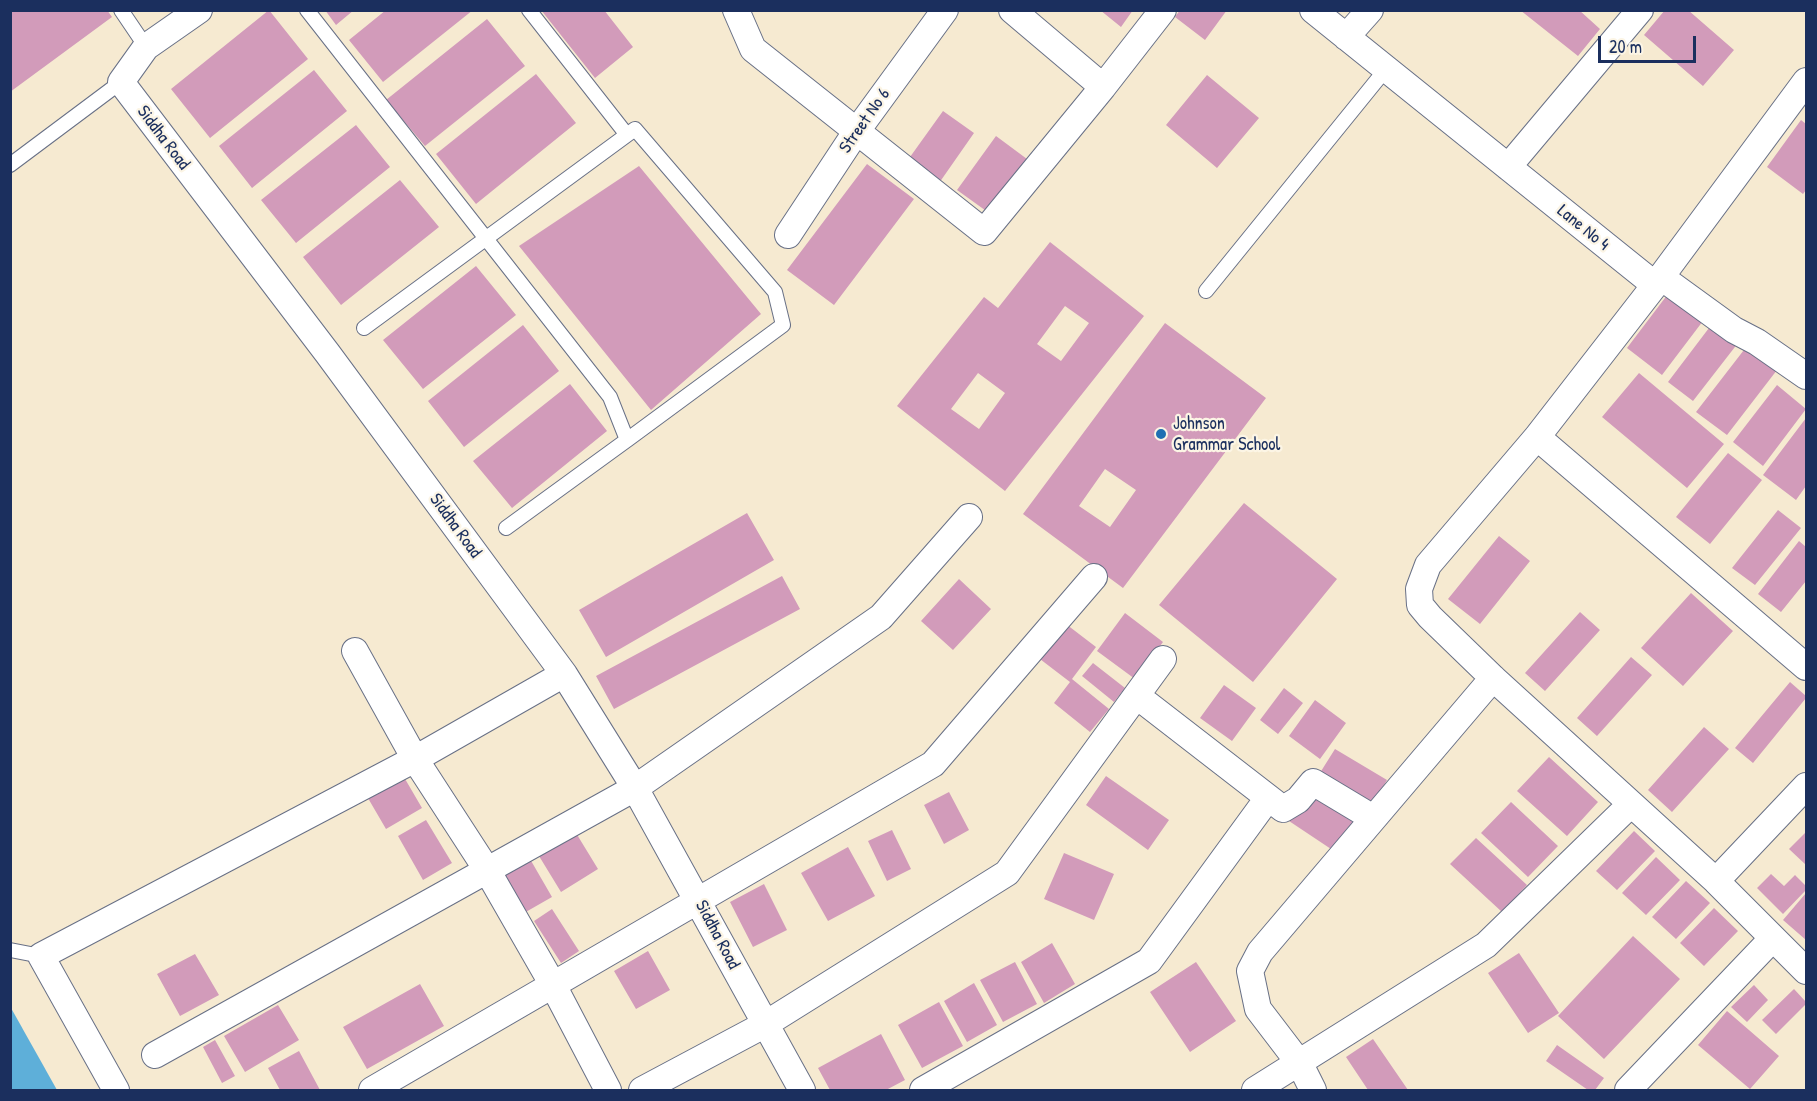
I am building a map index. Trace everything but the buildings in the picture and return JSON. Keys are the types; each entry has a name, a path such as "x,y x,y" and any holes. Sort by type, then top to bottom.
{"street":[{"path":"121,82 146,47 199,10"},
{"path":"736,10 753,49 984,232 1163,10"},
{"name":"Street No 6","path":"788,235 856,132 945,10"},
{"path":"1012,10 1103,87"},
{"name":"Lane No 4","path":"1313,10 1508,167 1658,281 1806,375"},
{"path":"1346,37 1370,10"},
{"path":"1508,167 1640,10"},
{"path":"1806,81 1658,281 1537,437 1428,565 1419,589 1420,606 1430,618 1716,881 1806,971"},
{"name":"Siddha Road","path":"121,82 328,354 564,674 635,788 802,1090"},
{"path":"1537,437 1806,667"},
{"path":"155,1055 635,788 881,616 969,517"},
{"path":"372,1090 933,764 1094,577"},
{"path":"355,651 415,759 487,870 553,985 608,1090"},
{"path":"642,1090 765,1025 1007,873 1162,659"},
{"path":"116,1090 41,956 415,759 564,674"},
{"path":"1313,1090 1300,1064 1258,1009 1250,971 1260,952 1493,678"},
{"path":"1137,696 1283,809 1298,800 1313,782 1373,818"},
{"path":"1716,881 1806,786"},
{"path":"923,1090 1149,961 1268,798"},
{"path":"1255,1090 1300,1064 1486,945 1631,804"},
{"path":"1628,1090 1773,938"}],"lane":[{"path":"122,10 146,47"},
{"path":"307,10 610,397 627,440"},
{"path":"529,10 627,135"},
{"path":"1206,291 1386,69"},
{"path":"10,165 121,82"},
{"path":"364,328 635,129 775,292 783,325 506,528"},
{"path":"10,950 41,956"}],"water":[{"path":"11,1008 57,1090 11,1090"}],"place":[{"name":"Johnson Grammar School","path":"1161,434"}]}
